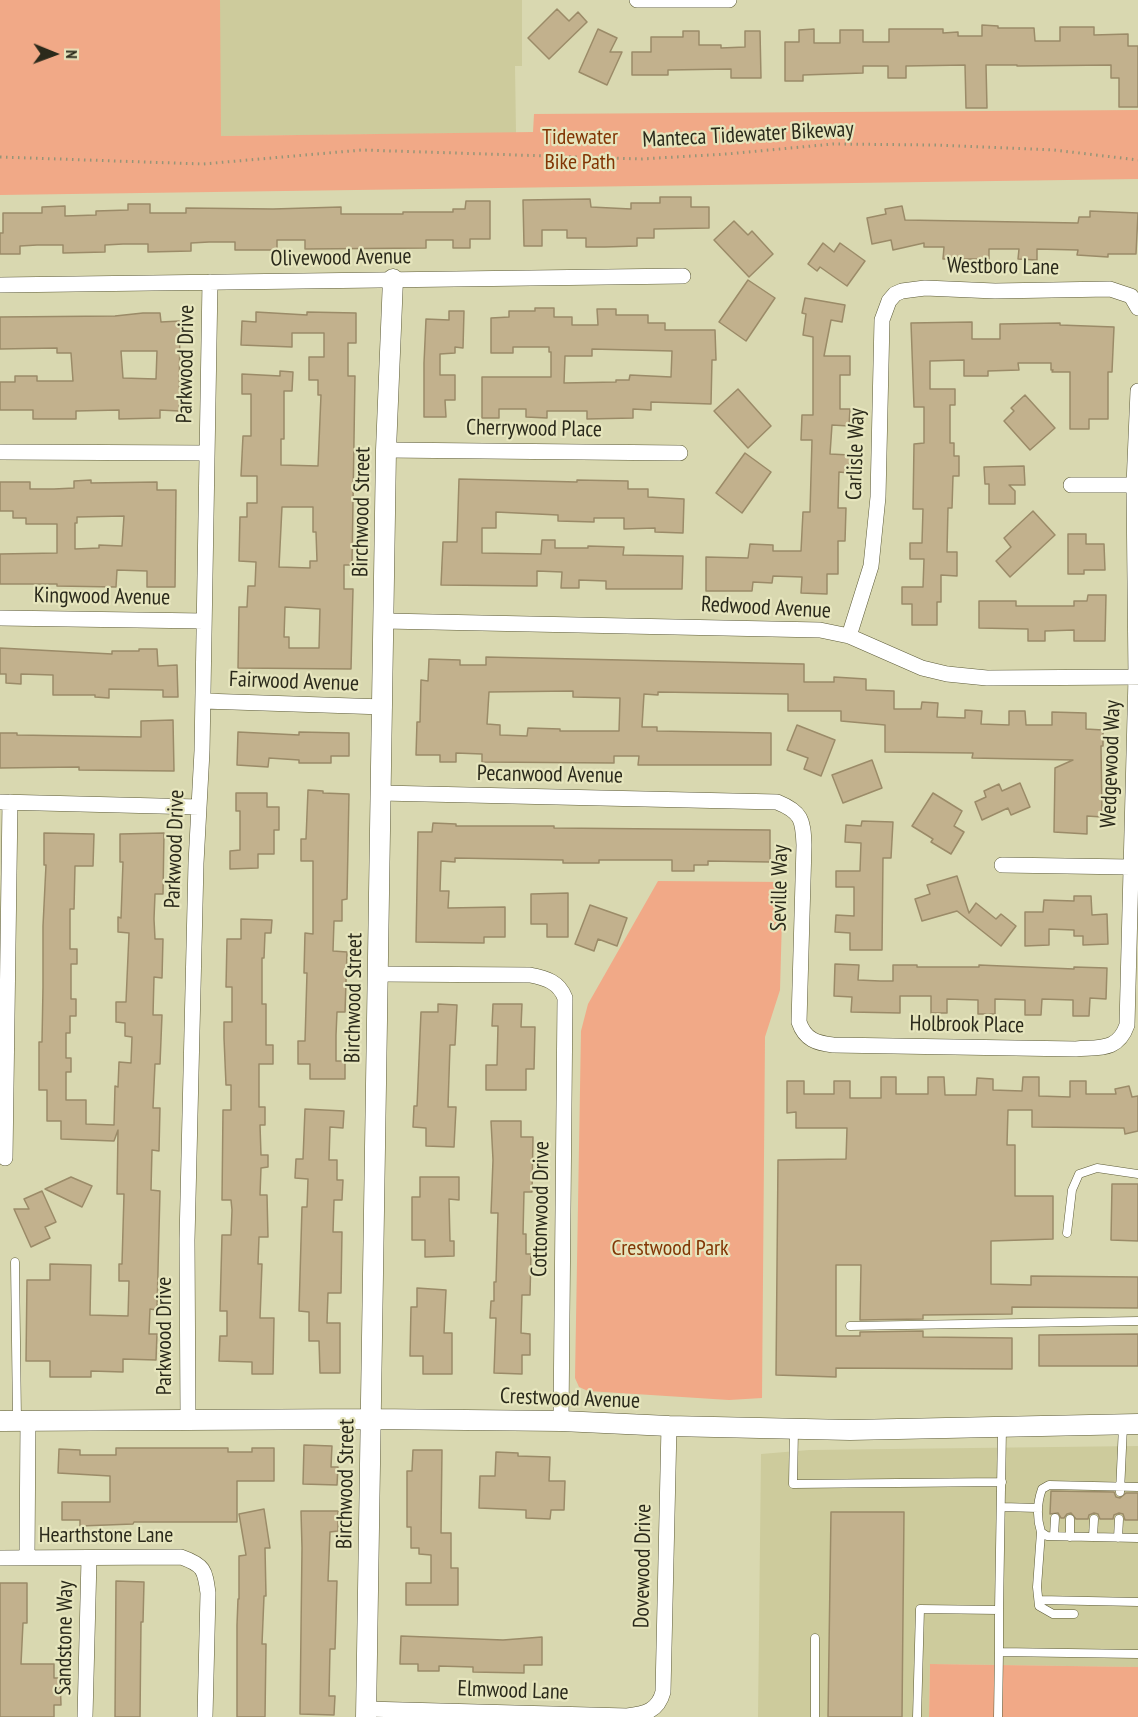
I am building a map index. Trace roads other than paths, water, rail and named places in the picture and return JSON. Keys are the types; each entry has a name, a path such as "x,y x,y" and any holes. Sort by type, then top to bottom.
{"street":[{"path":"637,0 729,0"},
{"name":"Olivewood Avenue","path":"0,285 683,276"},
{"name":"Birchwood Street","path":"366,1713 387,450 393,279"},
{"name":"Parkwood Drive","path":"188,1419 187,1240 204,621 210,282"},
{"name":"Westboro Lane","path":"914,289 1122,292 1131,296 1138,308"},
{"name":"Carlisle Way","path":"849,636 871,566 878,498 882,320 889,301 895,294 914,289"},
{"name":"Wedgewood Way","path":"1117,1042 1127,1025 1137,677 1134,485 1138,391"},
{"name":"Cherrywood Place","path":"387,450 680,453"},
{"path":"0,452 206,453"},
{"path":"1071,485 1134,485"},
{"name":"Kingwood Avenue","path":"0,618 204,621"},
{"name":"Redwood Avenue","path":"385,621 820,630 849,636 922,668 947,674 987,678 1137,677"},
{"name":"Fairwood Avenue","path":"202,701 384,707"},
{"name":"Pecanwood Avenue","path":"381,793 717,801"},
{"name":"Seville Way","path":"717,801 777,802 797,812 803,825 799,1022 802,1031 815,1043"},
{"path":"5,1158 5,802 199,807"},
{"path":"1002,865 1130,867"},
{"name":"Cottonwood Drive","path":"379,974 531,975 550,979 562,990 565,998 561,1421"},
{"name":"Holbrook Place","path":"815,1043 845,1046 1076,1049 1109,1046 1117,1042"},
{"name":"Crestwood Avenue","path":"15,1421 188,1419 561,1421 850,1430 1130,1424"},
{"path":"15,1421 27,1558"},
{"name":"Dovewood Drive","path":"657,1706 663,1692 669,1426"},
{"name":"Hearthstone Lane","path":"0,1558 182,1557 197,1563 205,1573 207,1611 205,1717"},
{"name":"Sandstone Way","path":"86,1717 89,1559"},
{"name":"Elmwood Lane","path":"366,1713 627,1716 648,1713 657,1706"}],"lane":[{"path":"1067,1233 1072,1190 1079,1174 1097,1168 1138,1174"},
{"path":"15,1262 15,1421"},
{"path":"850,1326 1138,1321"},
{"path":"1120,1490 1130,1424"},
{"path":"998,1717 1002,1427"},
{"path":"794,1429 794,1484 1002,1482"},
{"path":"1074,1614 1053,1614 1040,1606 1038,1600 1041,1533 1038,1524 1038,1498 1041,1489 1049,1485 1055,1488 1120,1490 1138,1487"},
{"path":"1002,1507 1038,1508"},
{"path":"1054,1536 1055,1518"},
{"path":"1070,1519 1070,1537"},
{"path":"1093,1537 1094,1519"},
{"path":"1118,1538 1119,1520"},
{"path":"1041,1533 1047,1536 1138,1538"},
{"path":"1038,1600 1138,1602"},
{"path":"917,1717 920,1609 999,1610"},
{"path":"815,1638 815,1717"},
{"path":"999,1652 1138,1654"}],"park label":[{"name":"Tidewater Bike Path","path":"580,150"},
{"name":"Crestwood Park","path":"670,1249"}]}
